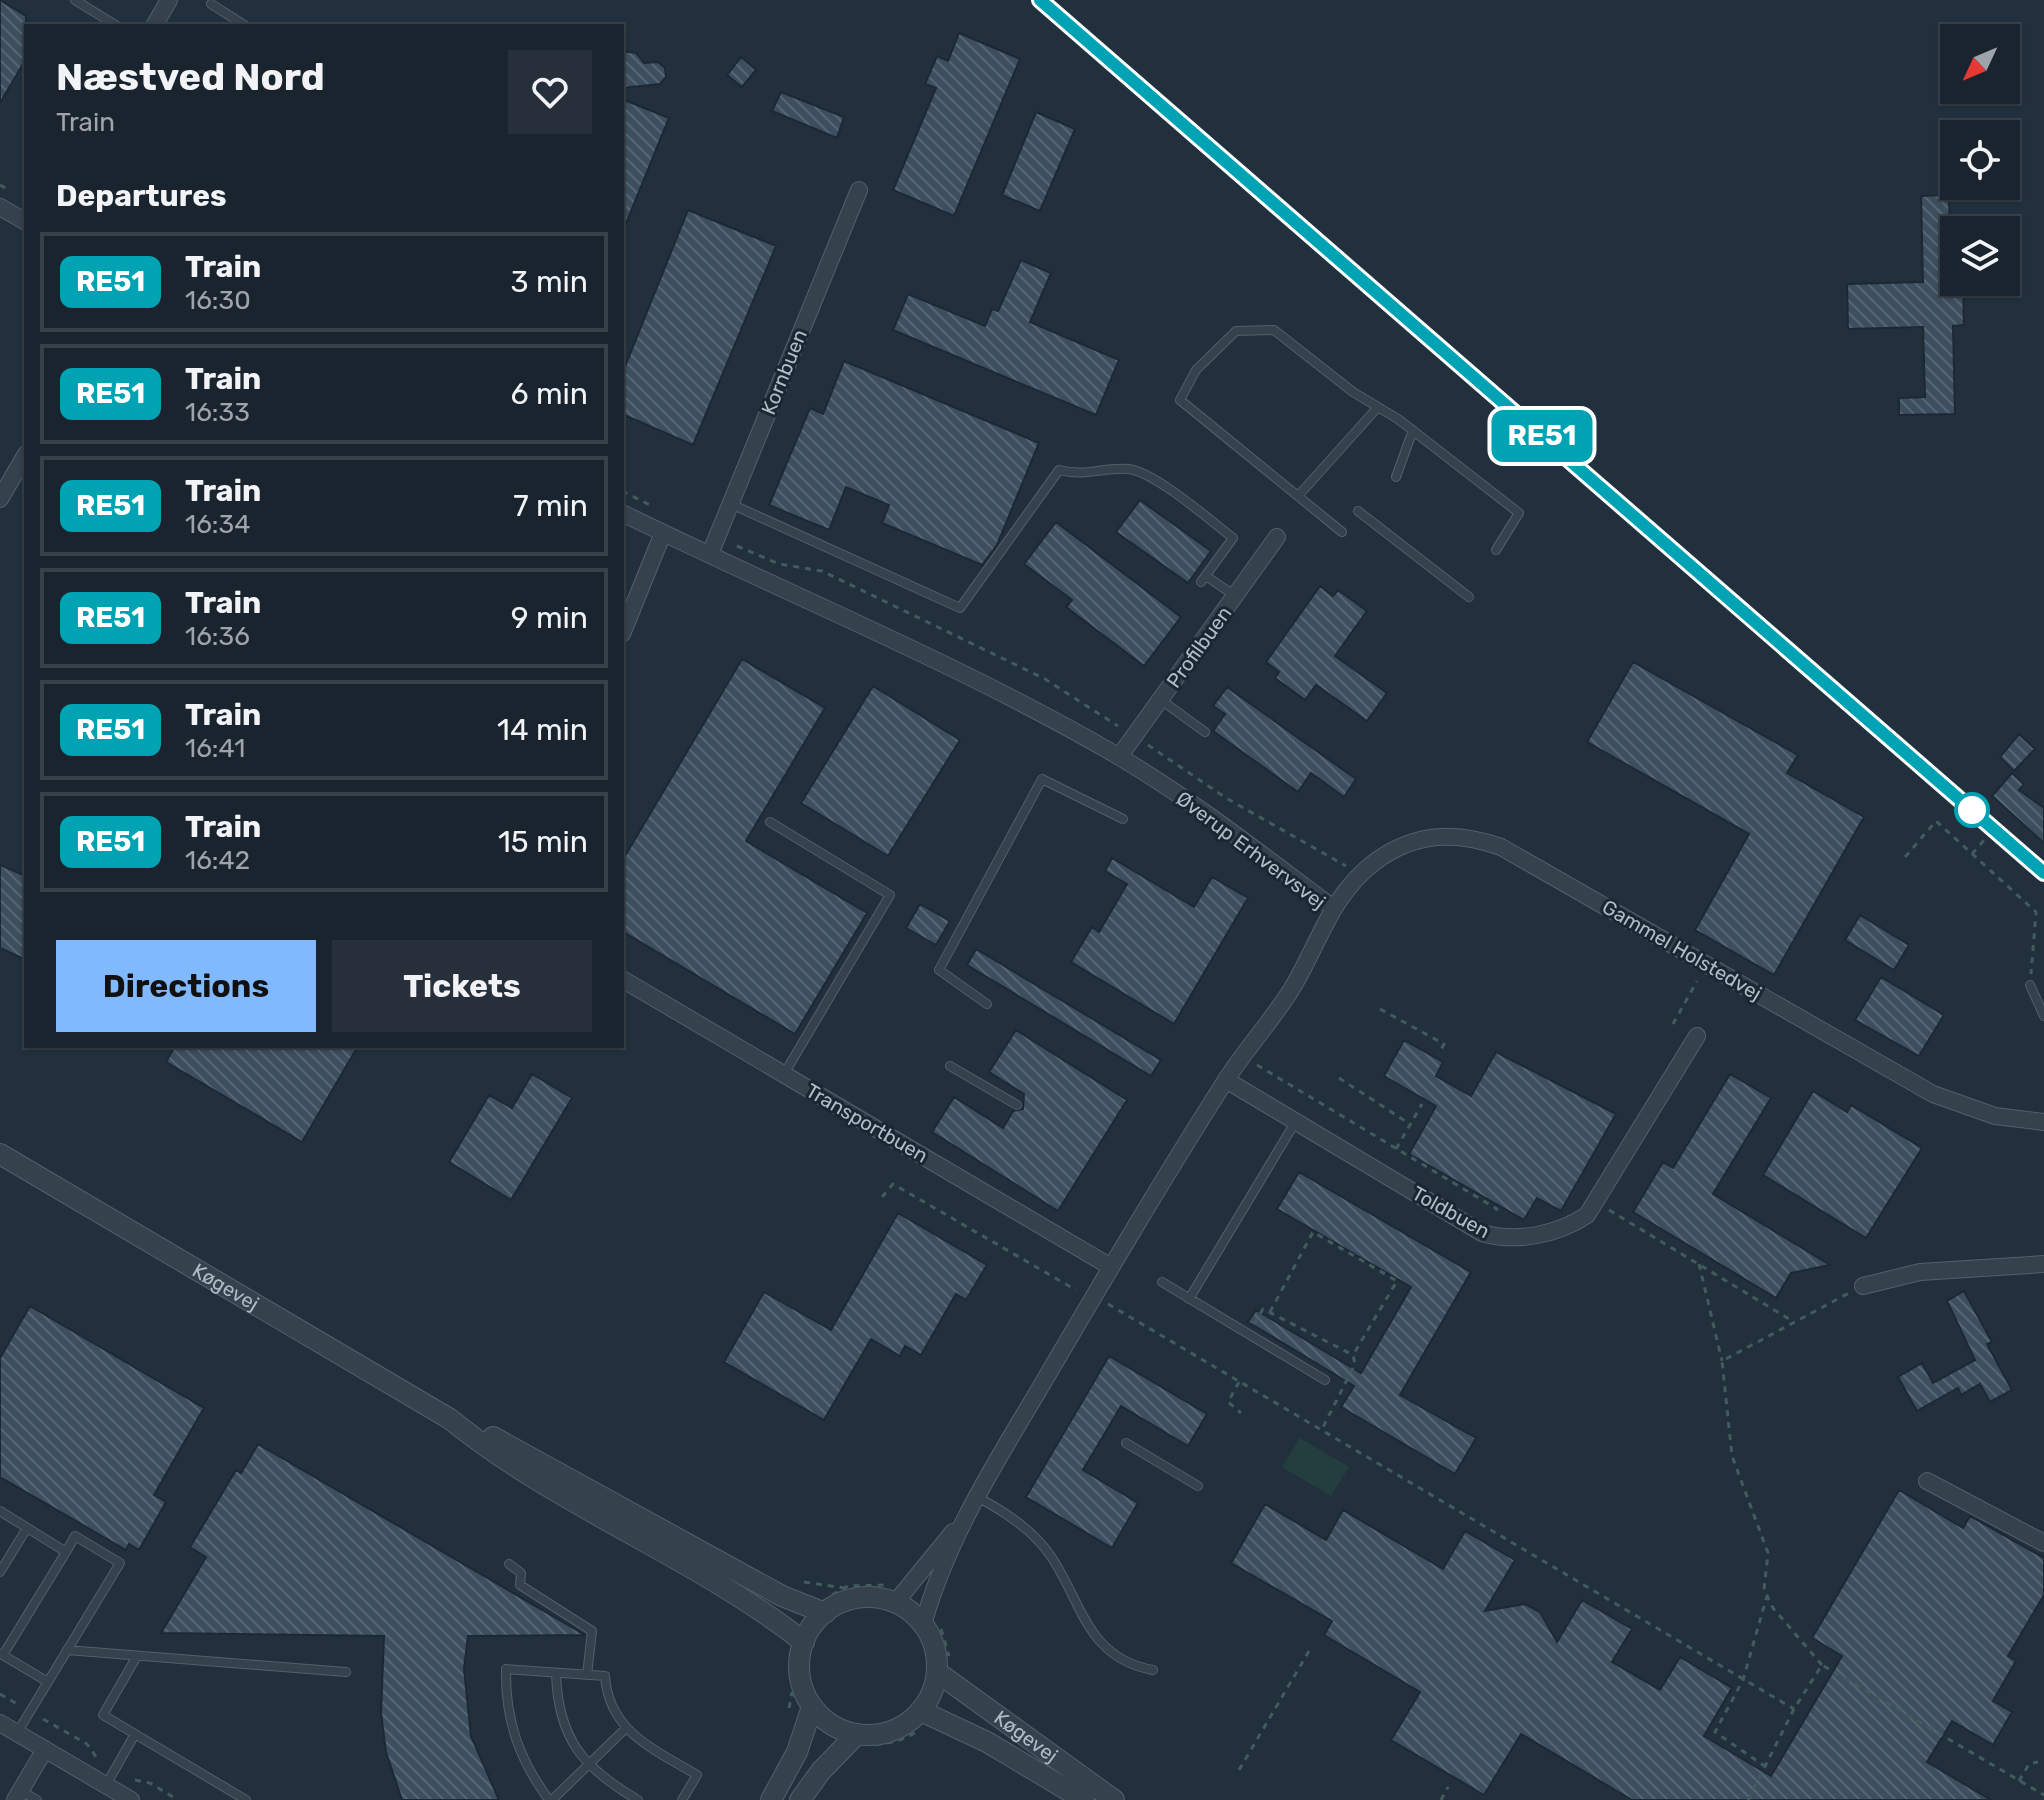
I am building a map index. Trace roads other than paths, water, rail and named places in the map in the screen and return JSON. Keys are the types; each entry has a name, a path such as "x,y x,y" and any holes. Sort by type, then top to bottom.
{"street":[{"path":"155,24 169,0"},
{"name":"Kornbuen","path":"710,554 859,190"},
{"path":"0,207 24,221"},
{"path":"0,499 24,457"},
{"name":"Øverup Erhvervsvej","path":"624,514 1048,718 1119,757 1208,814 1332,907 1290,990 1226,1080 976,1496 925,1618"},
{"path":"624,629 663,533"},
{"name":"Profilbuen","path":"1119,757 1277,537"},
{"name":"Gammel Holstedvej","path":"1332,907 1360,875 1394,849 1413,840 1456,835 1501,847 1933,1094 1995,1116 2044,1122"},
{"name":"Transportbuen","path":"624,980 1111,1267"},
{"name":"Toldbuen","path":"1226,1080 1482,1233 1503,1239 1519,1239 1575,1223 1597,1203 1697,1036"},
{"name":"Køgevej","path":"0,1154 450,1419 492,1451 798,1637"},
{"path":"1863,1286 1920,1272 2044,1264"},
{"name":"Køgevej","path":"450,1419 494,1438 782,1596 818,1610"},
{"path":"1927,1481 2044,1543"},
{"name":"Øverup Erhvervsvej","path":"901,1598 964,1519"},
{"path":"771,1800 788,1770 810,1713 801,1682 798,1637 818,1610 852,1600 901,1598 925,1618 943,1677 932,1693 927,1713 892,1731 852,1739 821,1771 800,1800"},
{"name":"Køgevej","path":"943,1677 1114,1800"},
{"path":"810,1713 852,1739"},
{"name":"Køgevej","path":"927,1713 987,1742 1084,1800"},
{"path":"0,1723 131,1800"},
{"path":"18,1795 45,1749"}],"lane":[{"path":"75,0 114,24"},
{"path":"211,4 243,24"},
{"path":"1342,532 1180,400 1196,370 1236,331 1274,330 1353,392 1413,430 1519,513 1496,550"},
{"path":"1298,496 1378,407"},
{"path":"1396,477 1413,430"},
{"path":"730,504 960,608 1059,470 1081,475 1130,469 1177,494 1233,538 1204,579 1236,596"},
{"path":"1358,511 1469,597"},
{"path":"1161,700 1205,732"},
{"path":"987,1004 939,970 1042,779 1123,819"},
{"path":"770,822 890,895 784,1074"},
{"path":"2030,985 2044,1016"},
{"path":"950,1066 1017,1105"},
{"path":"1189,1299 1296,1120"},
{"path":"1162,1282 1325,1380"},
{"path":"1126,1443 1198,1486"},
{"path":"976,1496 1018,1522 1049,1554 1083,1621 1098,1639 1133,1666 1153,1670"},
{"path":"0,1511 66,1552"},
{"path":"0,1572 27,1528"},
{"path":"17,1733 30,1712 48,1682 67,1650 120,1563 75,1536 2,1654 48,1682"},
{"path":"509,1564 521,1573 520,1585 592,1631 587,1675"},
{"path":"67,1650 346,1672"},
{"path":"137,1656 103,1715 246,1800"},
{"path":"625,1729 550,1800 522,1759 513,1735 506,1669 605,1676 610,1704 625,1729 697,1775 682,1800"},
{"path":"556,1673 562,1722 588,1765 605,1781 638,1800"},
{"path":"106,1785 135,1734"},
{"path":"18,1795 37,1800"}],"railway":[{"path":"1040,0 2044,873"}],"train":[{"name":"RE51","path":"1040,0 2044,873"}]}
